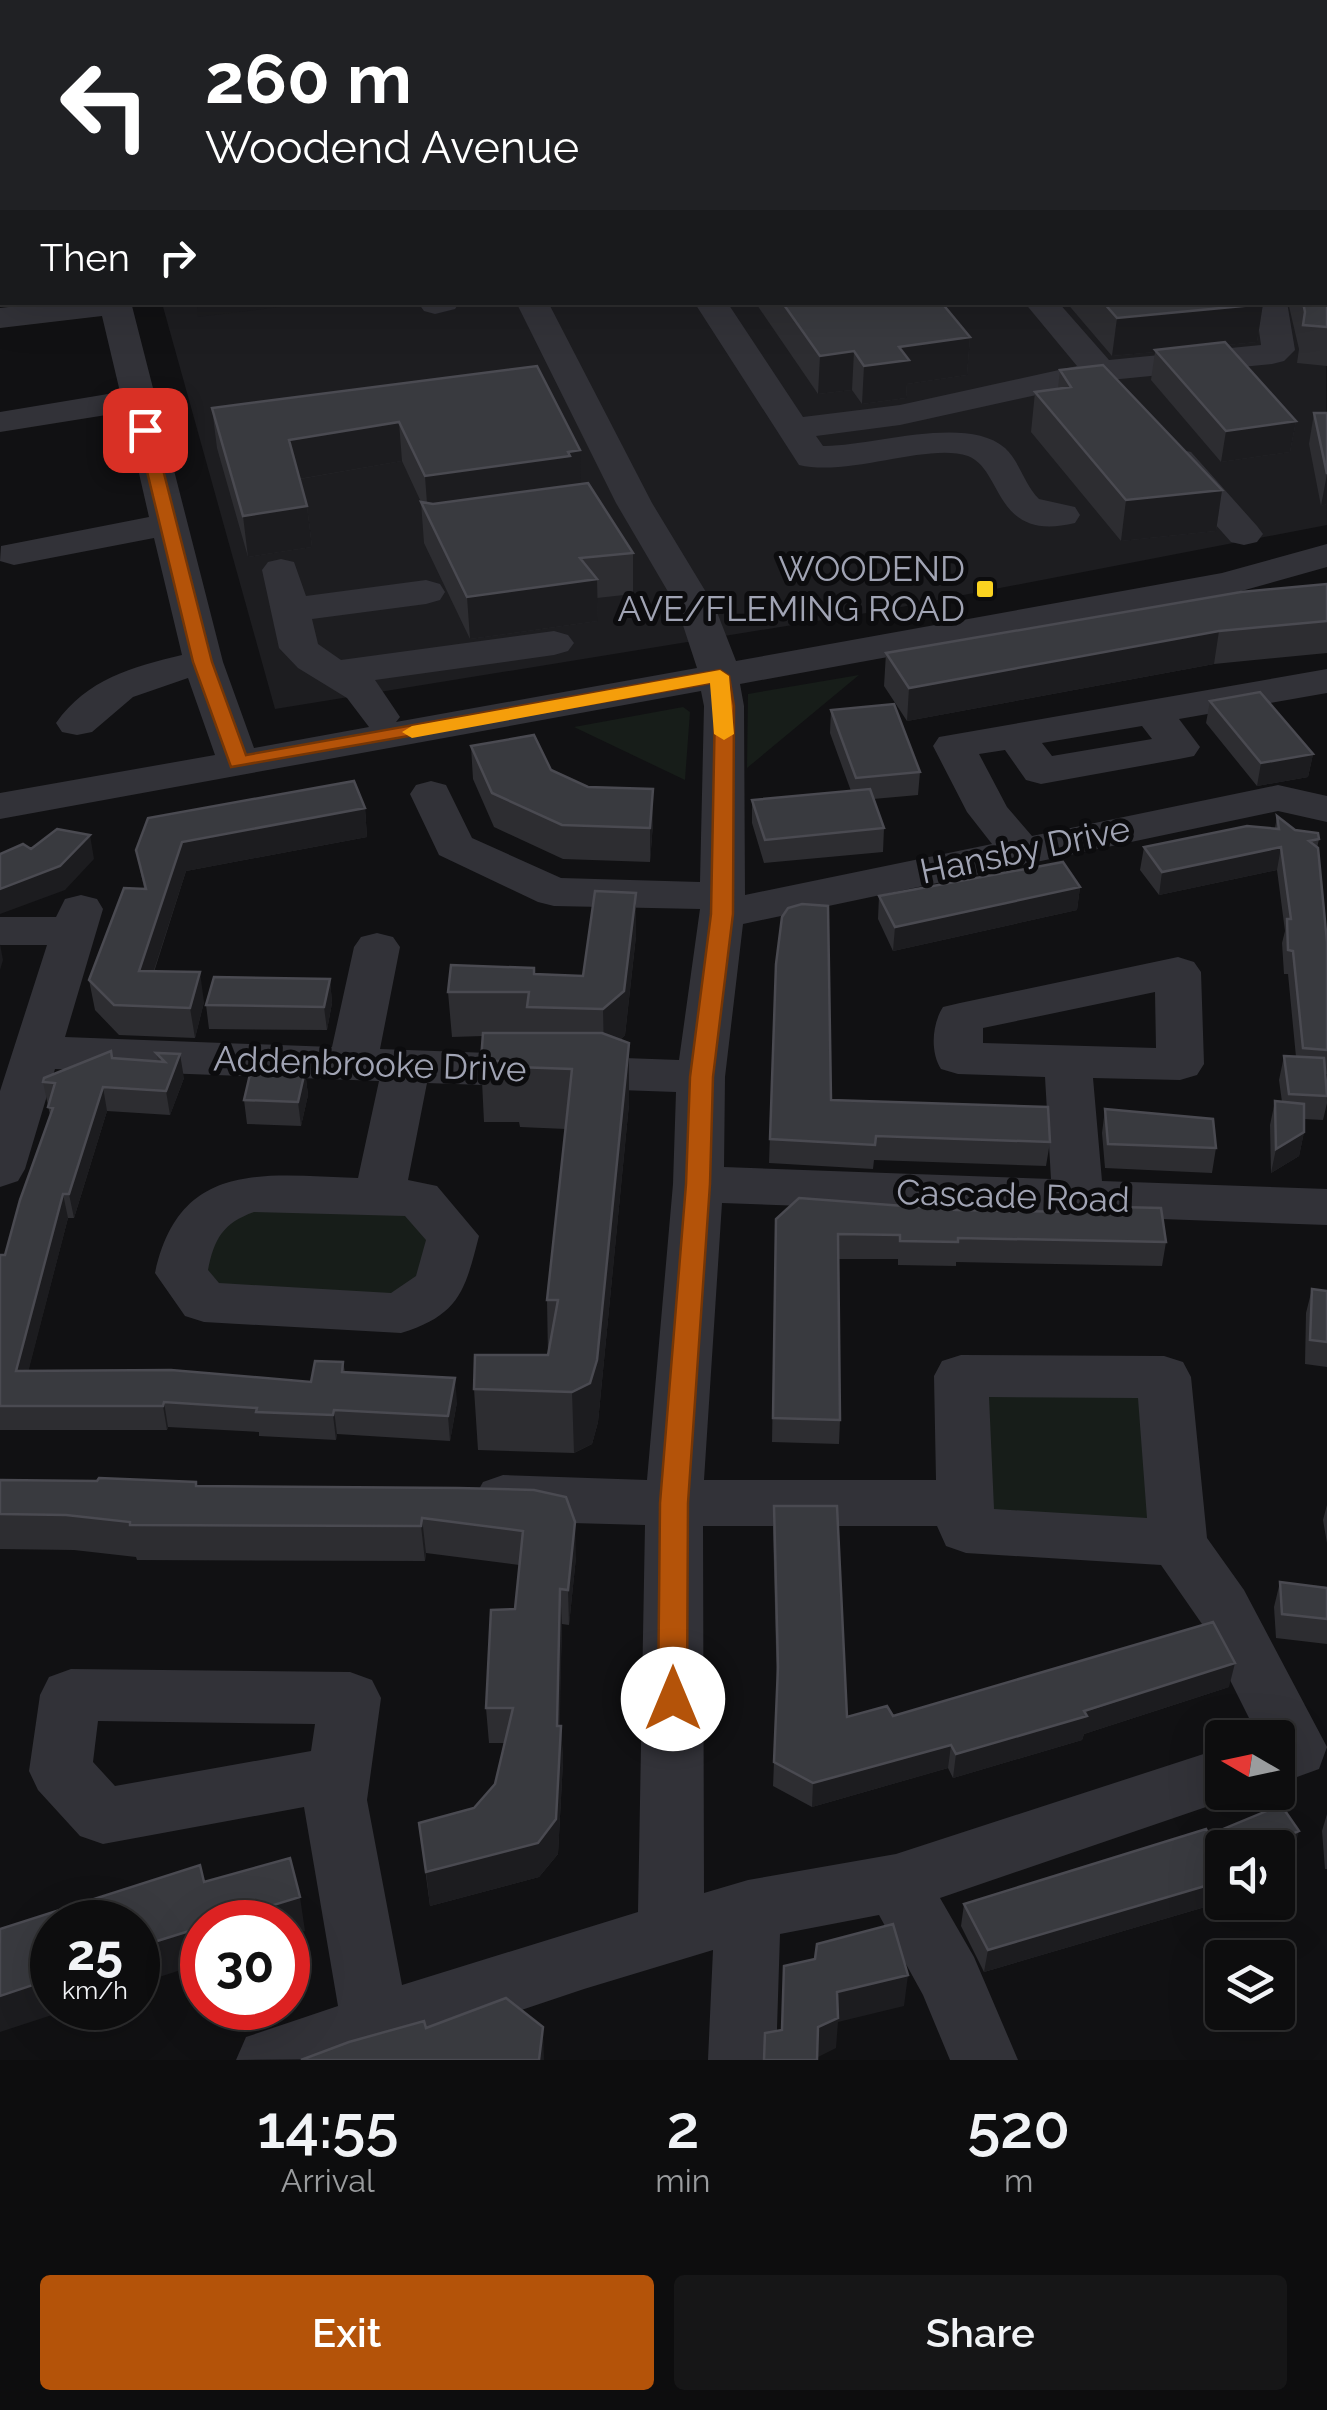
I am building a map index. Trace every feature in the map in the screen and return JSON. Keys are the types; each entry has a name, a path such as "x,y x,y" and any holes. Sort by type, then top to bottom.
{"street":[{"path":"0,318 108,305"},
{"path":"116,305 202,662 236,752"},
{"path":"533,305 561,379 618,506 696,607 718,667 724,706 722,905 702,1077 698,1184 674,1503 672,1933"},
{"path":"712,305 812,456 833,458 956,444 980,448 993,459 1026,510 1040,515 1062,515"},
{"path":"1043,305 1126,400"},
{"path":"792,429 900,415 1100,370 1272,354 1278,350 1262,314"},
{"path":"0,422 137,400"},
{"path":"1152,430 1244,534"},
{"path":"14,554 170,524"},
{"path":"0,806 379,718 1227,584 1327,554"},
{"path":"281,570 299,648 363,690 379,718"},
{"path":"290,610 426,592"},
{"path":"338,672 554,643"},
{"path":"76,724 98,698 143,677 202,662"},
{"path":"0,782 236,752 718,667"},
{"path":"1020,850 988,812 954,746 1015,735 1041,771 1180,747 1151,710 1327,681"},
{"name":"Hansby Drive","path":"431,794 454,846 554,892 722,905 1278,798 1327,809"},
{"path":"0,1169 78,920 8,932"},
{"path":"353,1062 377,946"},
{"name":"Addenbrooke Drive","path":"38,1052 702,1077"},
{"path":"1068,1062 1078,1198"},
{"path":"380,1196 406,1066"},
{"name":"Cascade Road","path":"698,1184 1327,1207"},
{"path":"259,1193 380,1196 419,1199 453,1236 440,1286 401,1313 204,1302 181,1273 188,1239 206,1210 259,1193"},
{"path":"1178,1543 966,1530 962,1376 1164,1376 1178,1543 1223,1606 1300,1750"},
{"path":"456,1497 674,1503 965,1503"},
{"path":"338,1772 334,1800 376,2028"},
{"path":"270,2060 584,1958 748,1910 896,1883 1205,1781"},
{"path":"896,1883 950,1979 984,2060"},
{"path":"742,2060 748,1910"}],"shaded area":[{"path":"163,305 1326,305 1327,525 891,609 275,709"},
{"path":"859,675 747,768 748,694"},
{"path":"683,707 690,712 685,780 574,727"},
{"path":"419,1199 453,1236 401,1313 204,1302 206,1211"},
{"path":"961,1376 1164,1377 1178,1543 966,1530"}],"building":[{"path":"784,305 943,305 970,337 899,347 909,360 864,366 854,351 820,356"},
{"path":"1106,305 1253,305 1117,318"},
{"path":"1304,305 1327,305 1327,327 1303,325"},
{"path":"1225,342 1296,421 1226,431 1155,350"},
{"path":"1103,365 1222,490 1126,500 1035,392 1071,387 1060,370"},
{"path":"537,366 580,450 568,452 570,456 425,476 399,422 289,440 307,506 243,516 212,408"},
{"path":"1314,413 1327,413 1327,474"},
{"path":"588,483 633,553 580,558 597,579 467,597 421,502 433,504"},
{"path":"1327,584 1327,621 1219,631 909,688 886,653 1241,592"},
{"path":"1260,692 1313,754 1261,763 1210,701"},
{"path":"894,704 920,772 856,778 831,710"},
{"path":"534,735 551,770 588,787 653,789 650,828 562,825 492,793 471,746"},
{"path":"354,781 365,808 182,842 139,971 200,972 190,1008 114,1005 89,980 124,888 146,889 136,850 148,818"},
{"path":"870,789 884,828 765,840 752,800"},
{"path":"1277,816 1295,830 1318,833 1319,839 1309,841 1318,848 1327,942 1327,1050 1303,1048 1293,951 1288,950 1287,919 1291,919 1281,847 1162,872 1144,847 1247,826 1279,829"},
{"path":"57,829 90,835 60,866 0,889 0,854 23,844 31,849"},
{"path":"1063,862 1080,887 895,927 879,896"},
{"path":"595,891 636,893 624,991 603,1009 527,1007 529,992 448,992 451,965 534,968 534,974 583,976"},
{"path":"802,904 828,906 831,1100 1048,1107 1050,1142 876,1136 875,1145 770,1139 776,964 782,917 788,908"},
{"path":"214,977 330,979 324,1007 206,1005"},
{"path":"483,1033 602,1033 629,1043 597,1360 590,1383 572,1392 474,1389 475,1355 548,1355 558,1300 547,1300 572,1069 517,1067 519,1061 481,1061"},
{"path":"111,1051 112,1058 165,1062 156,1053 180,1054 166,1091 103,1087 69,1194 63,1194 16,1371 171,1370 311,1382 315,1361 343,1362 342,1372 455,1378 448,1416 334,1410 333,1415 256,1412 257,1408 164,1402 163,1406 0,1406 0,1255 5,1255 53,1108 48,1107 55,1083 43,1082 44,1078"},
{"path":"1284,1056 1324,1058 1327,1096 1289,1094"},
{"path":"251,1070 305,1071 298,1102 244,1100"},
{"path":"1275,1101 1304,1104 1304,1132 1276,1149"},
{"path":"1105,1109 1213,1119 1216,1148 1108,1144"},
{"path":"799,1198 956,1210 1076,1212 1076,1206 1161,1208 1166,1242 958,1238 958,1242 900,1241 900,1235 838,1234 840,1420 773,1418 776,1219"},
{"path":"1312,1289 1327,1291 1327,1342 1310,1340"},
{"path":"99,1478 196,1482 196,1486 534,1490 566,1497 575,1522 568,1590 560,1589 557,1726 561,1726 556,1819 538,1843 426,1872 419,1823 474,1808 495,1784 513,1708 486,1708 491,1610 515,1609 523,1531 422,1518 421,1526 130,1525 66,1515 0,1514 0,1480"},
{"path":"774,1506 837,1506 847,1717 887,1706 893,1716 1213,1622 1235,1663 1084,1711 1087,1716 956,1754 951,1745 813,1783 774,1762 778,1667"},
{"path":"1280,1582 1327,1588 1327,1619 1282,1614"},
{"path":"1269,1810 1284,1810 1299,1831 1295,1833 1221,1830"},
{"path":"1206,1829 1205,1886 988,1950 964,1904"},
{"path":"290,1858 300,1897 180,1900 180,1934 160,1940 160,1900 91,1900 200,1865 204,1882"},
{"path":"30,1919 30,1986 0,1996 0,1929"},
{"path":"893,1924 908,1975 837,1992 838,2018 818,2027 817,2060 764,2060 765,2033 782,2030 784,1966 815,1959 817,1944"},
{"path":"506,1998 543,2027 539,2060 301,2060 424,2021 426,2028"}],"slow traffic":[{"path":"412,732 720,676 724,734"}],"place":[{"name":"WOODEND AVE/FLEMING ROAD","path":"985,589"}],"route":[{"path":"145,430 202,662 234,742 238,762 720,676 724,706 722,914 702,1077 698,1184 674,1503 673,1699"}]}
